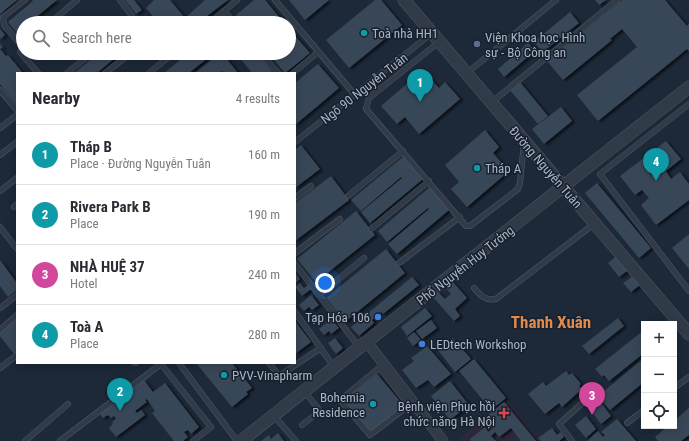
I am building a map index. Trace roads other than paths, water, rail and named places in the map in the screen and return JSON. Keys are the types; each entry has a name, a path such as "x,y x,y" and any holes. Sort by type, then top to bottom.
{"street":[{"name":"Đường Nguyễn Tuân","path":"404,0 689,334"},
{"name":"Phố Nguyễn Huy Tưởng","path":"241,441 689,87"},
{"path":"363,345 443,441"}],"lane":[{"path":"16,39 2,21 3,17 25,0"},
{"path":"58,16 77,0"},
{"path":"120,0 132,16"},
{"path":"218,16 237,0"},
{"path":"275,0 288,16"},
{"path":"467,74 556,0"},
{"path":"491,102 617,0"},
{"path":"224,11 228,16"},
{"path":"296,25 355,95"},
{"path":"436,38 369,98 366,103 366,109 460,217 466,226 470,226 518,189 520,183 524,140"},
{"name":"Ngõ 90 Nguyễn Tuân","path":"296,141 355,95 436,38"},
{"path":"294,72 318,52"},
{"path":"27,60 37,72"},
{"path":"68,72 83,60"},
{"path":"106,72 122,60"},
{"path":"150,72 165,60"},
{"path":"266,60 277,72"},
{"path":"0,90 16,109"},
{"path":"672,100 681,110"},
{"path":"689,104 600,174 689,291"},
{"path":"661,110 669,119"},
{"path":"0,128 16,116"},
{"path":"0,155 16,143"},
{"path":"348,196 403,151"},
{"path":"0,191 16,179"},
{"path":"371,229 429,181"},
{"path":"296,197 311,186"},
{"path":"399,264 460,217"},
{"path":"296,253 340,219"},
{"path":"474,288 481,297 496,299 595,224"},
{"path":"0,227 16,247"},
{"path":"319,295 364,258"},
{"path":"296,265 319,295 363,345"},
{"path":"0,308 16,296"},
{"path":"296,313 334,367"},
{"path":"0,330 16,317"},
{"path":"270,364 279,376 321,348"},
{"path":"0,368 16,356"},
{"path":"60,441 161,364 211,427 193,441"},
{"path":"180,364 237,441"},
{"path":"382,366 340,400 370,436 411,404"},
{"path":"677,386 689,377"},
{"path":"302,425 320,411 304,391"},
{"path":"572,441 559,424 588,398"},
{"path":"25,441 68,404"},
{"path":"627,423 641,412"},
{"path":"273,415 296,441"}],"place":[{"name":"Toà nhà HH1","path":"364,33"},
{"name":"Viện Khoa học Hình sự - Bộ Công an","path":"477,44"},
{"name":"Tháp B","path":"420,102"},
{"name":"Tháp A","path":"477,168"},
{"name":"Toà A","path":"656,181"},
{"name":"Tạp Hóa 106","path":"378,317"},
{"name":"LEDtech Workshop","path":"422,344"},
{"name":"PVV-Vinapharm","path":"224,375"},
{"name":"Bohemia Residence","path":"373,404"},
{"name":"Rivera Park B","path":"120,411"},
{"name":"Bệnh viện Phục hồi chức năng Hà Nội","path":"504,413"},
{"name":"NHÀ HUỆ 37","path":"592,415"}],"district":[{"name":"Thanh Xuân","path":"551,322"}]}
